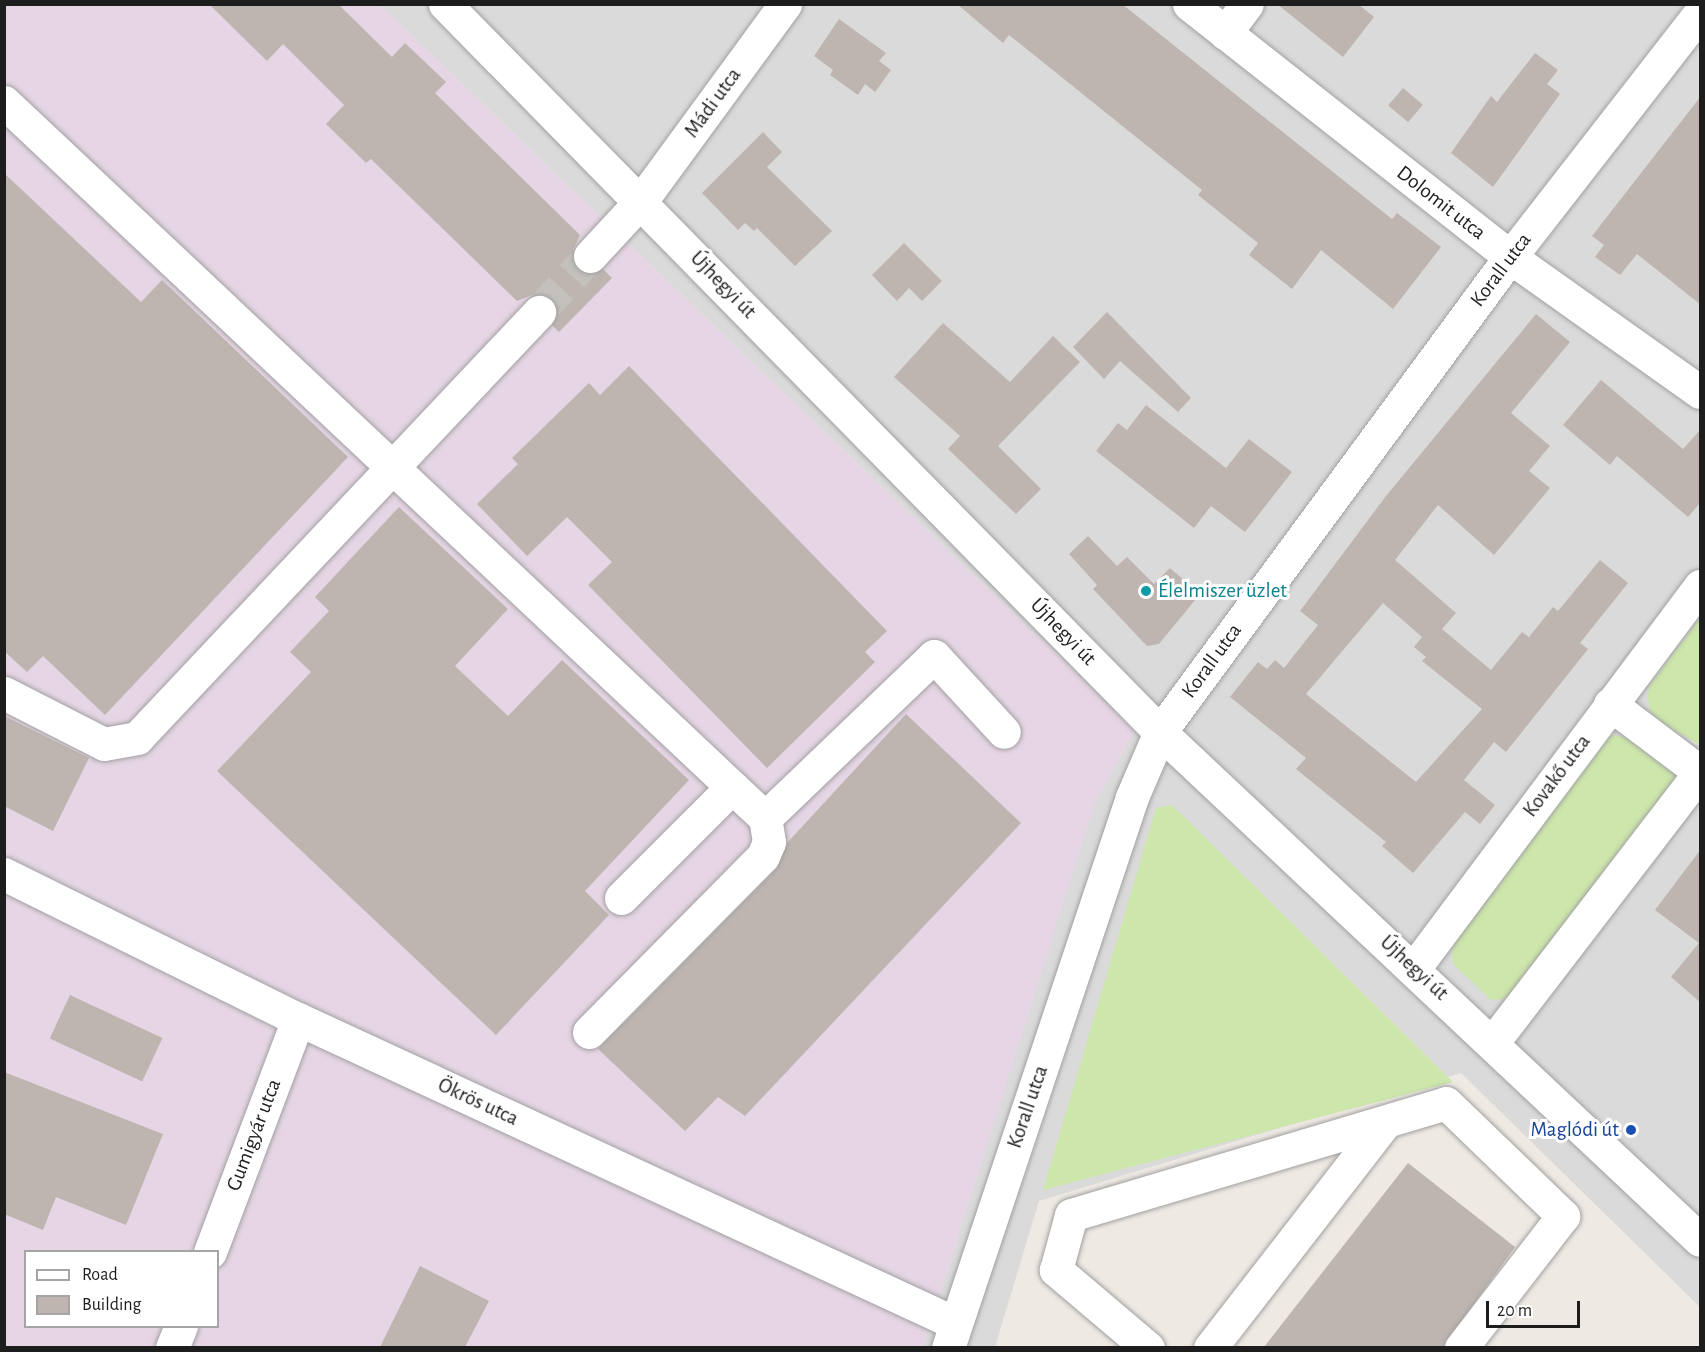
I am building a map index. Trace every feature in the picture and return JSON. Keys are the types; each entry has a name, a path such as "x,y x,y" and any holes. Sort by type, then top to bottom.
{"street":[{"name":"Újhegyi út","path":"445,4 1160,732 1414,967 1701,1240"},
{"name":"Mádi utca","path":"590,256 641,201 785,4"},
{"name":"Dolomit utca","path":"1189,4 1510,257 1701,392"},
{"path":"1225,33 1247,4"},
{"name":"Korall utca","path":"952,1335 1132,797 1160,732 1510,257 1701,13"},
{"path":"4,102 397,468 765,818 769,842 763,856 589,1032"},
{"path":"4,693 104,744 137,738 397,468 539,312"},
{"name":"Kovakő utca","path":"1414,967 1701,586"},
{"path":"765,818 934,656 1004,732"},
{"path":"1493,1042 1701,772 1610,704"},
{"path":"621,898 732,787"},
{"name":"Ökrös utca","path":"4,874 298,1019 952,1335"},
{"name":"Gumigyár utca","path":"210,1250 298,1019"},
{"path":"1148,1347 1056,1270 1071,1215 1384,1124 1446,1103 1563,1216 1461,1347"},
{"path":"1210,1347 1384,1124"},
{"path":"172,1347 180,1328"}],"shaded area":[{"path":"5,5 380,5 1135,730 1094,805 923,1347 5,1348"},
{"path":"380,5 1700,5 1700,618 1649,686 1694,744 1700,745 1700,1307 1461,1073 1039,1201 995,1347 923,1347 1094,804 1135,730"}],"green space":[{"path":"1700,618 1700,745 1659,721 1650,712 1648,697 1649,686"},
{"path":"1613,735 1631,738 1680,777 1513,998 1491,1000 1453,964 1452,949 1463,927 1601,743"},
{"path":"1172,805 1453,1082 1043,1190 1156,808"}],"building":[{"path":"209,4 338,4 392,57 405,43 446,82 435,93 580,235 572,252 577,269 586,274 603,269 612,278 559,332 552,325 557,307 551,298 534,294 517,301 371,159 366,163 326,124 344,105 283,44 267,61"},
{"path":"957,4 1122,4 1392,219 1397,213 1441,247 1393,309 1321,250 1292,289 1249,255 1258,243 1198,195 1202,190 1009,35 1003,43"},
{"path":"1277,4 1358,4 1374,17 1343,57"},
{"path":"839,19 886,53 879,61 891,70 875,92 865,84 858,95 830,75 833,70 814,56"},
{"path":"1535,53 1558,70 1547,84 1560,94 1493,187 1451,153 1491,96 1497,102"},
{"path":"1403,88 1423,105 1408,122 1388,106"},
{"path":"1701,96 1701,305 1637,254 1620,275 1595,257 1604,245 1592,236"},
{"path":"763,132 782,152 767,167 832,231 795,266 757,228 754,231 745,223 738,230 702,193"},
{"path":"4,173 141,302 162,280 348,457 105,715 43,656 27,672 4,651"},
{"path":"904,243 942,281 922,301 909,288 897,301 872,275"},
{"path":"1107,312 1191,398 1178,412 1120,361 1104,379 1073,347"},
{"path":"1536,314 1570,342 1511,413 1550,446 1529,471 1550,488 1494,555 1438,505 1395,560 1456,613 1442,629 1491,670 1522,632 1529,637 1553,607 1558,611 1600,560 1628,583 1580,643 1588,649 1506,752 1494,742 1464,780 1495,805 1480,824 1465,812 1413,873 1382,846 1386,842 1296,769 1306,758 1230,697 1258,662 1267,669 1275,660 1284,668 1318,625 1300,611 1386,496","holes":["1383,603 1422,637 1414,647 1426,657 1422,661 1482,709 1416,782 1306,694"]},
{"path":"943,323 1010,382 1053,336 1080,362 998,446 1041,489 1016,514 948,449 960,436 894,377"},
{"path":"629,366 887,631 865,652 875,662 767,768 588,585 612,562 567,517 527,556 477,504 518,464 512,458 589,383 600,395"},
{"path":"1601,380 1683,449 1701,429 1701,502 1688,517 1617,456 1610,465 1563,425"},
{"path":"1146,405 1226,468 1249,439 1292,472 1245,532 1211,506 1194,528 1096,451 1118,423 1127,430"},
{"path":"399,507 508,609 455,666 508,716 562,660 689,780 585,891 609,915 496,1035 217,771 311,672 290,652 329,611 315,597"},
{"name":"Élelmiszer üzlet","path":"1088,536 1117,566 1127,557 1154,584 1170,568 1200,594 1159,644 1147,646 1093,589 1097,585 1069,554"},
{"path":"906,714 1021,823 745,1116 718,1097 685,1131 598,1049 776,869 787,843"},
{"path":"4,716 89,758 53,831 4,806"},
{"path":"1701,849 1701,1003 1671,977 1699,943 1655,910"},
{"path":"70,995 162,1038 142,1082 50,1039"},
{"path":"4,1072 163,1134 126,1225 56,1197 43,1230 4,1214"},
{"path":"1408,1163 1515,1247 1443,1347 1264,1347"},
{"path":"420,1266 489,1301 465,1347 380,1347"}],"tunnel":[{"path":"539,312 590,256"}],"place":[{"name":"Élelmiszer üzlet","path":"1146,591"},
{"name":"Maglódi út","path":"1631,1130"}]}
